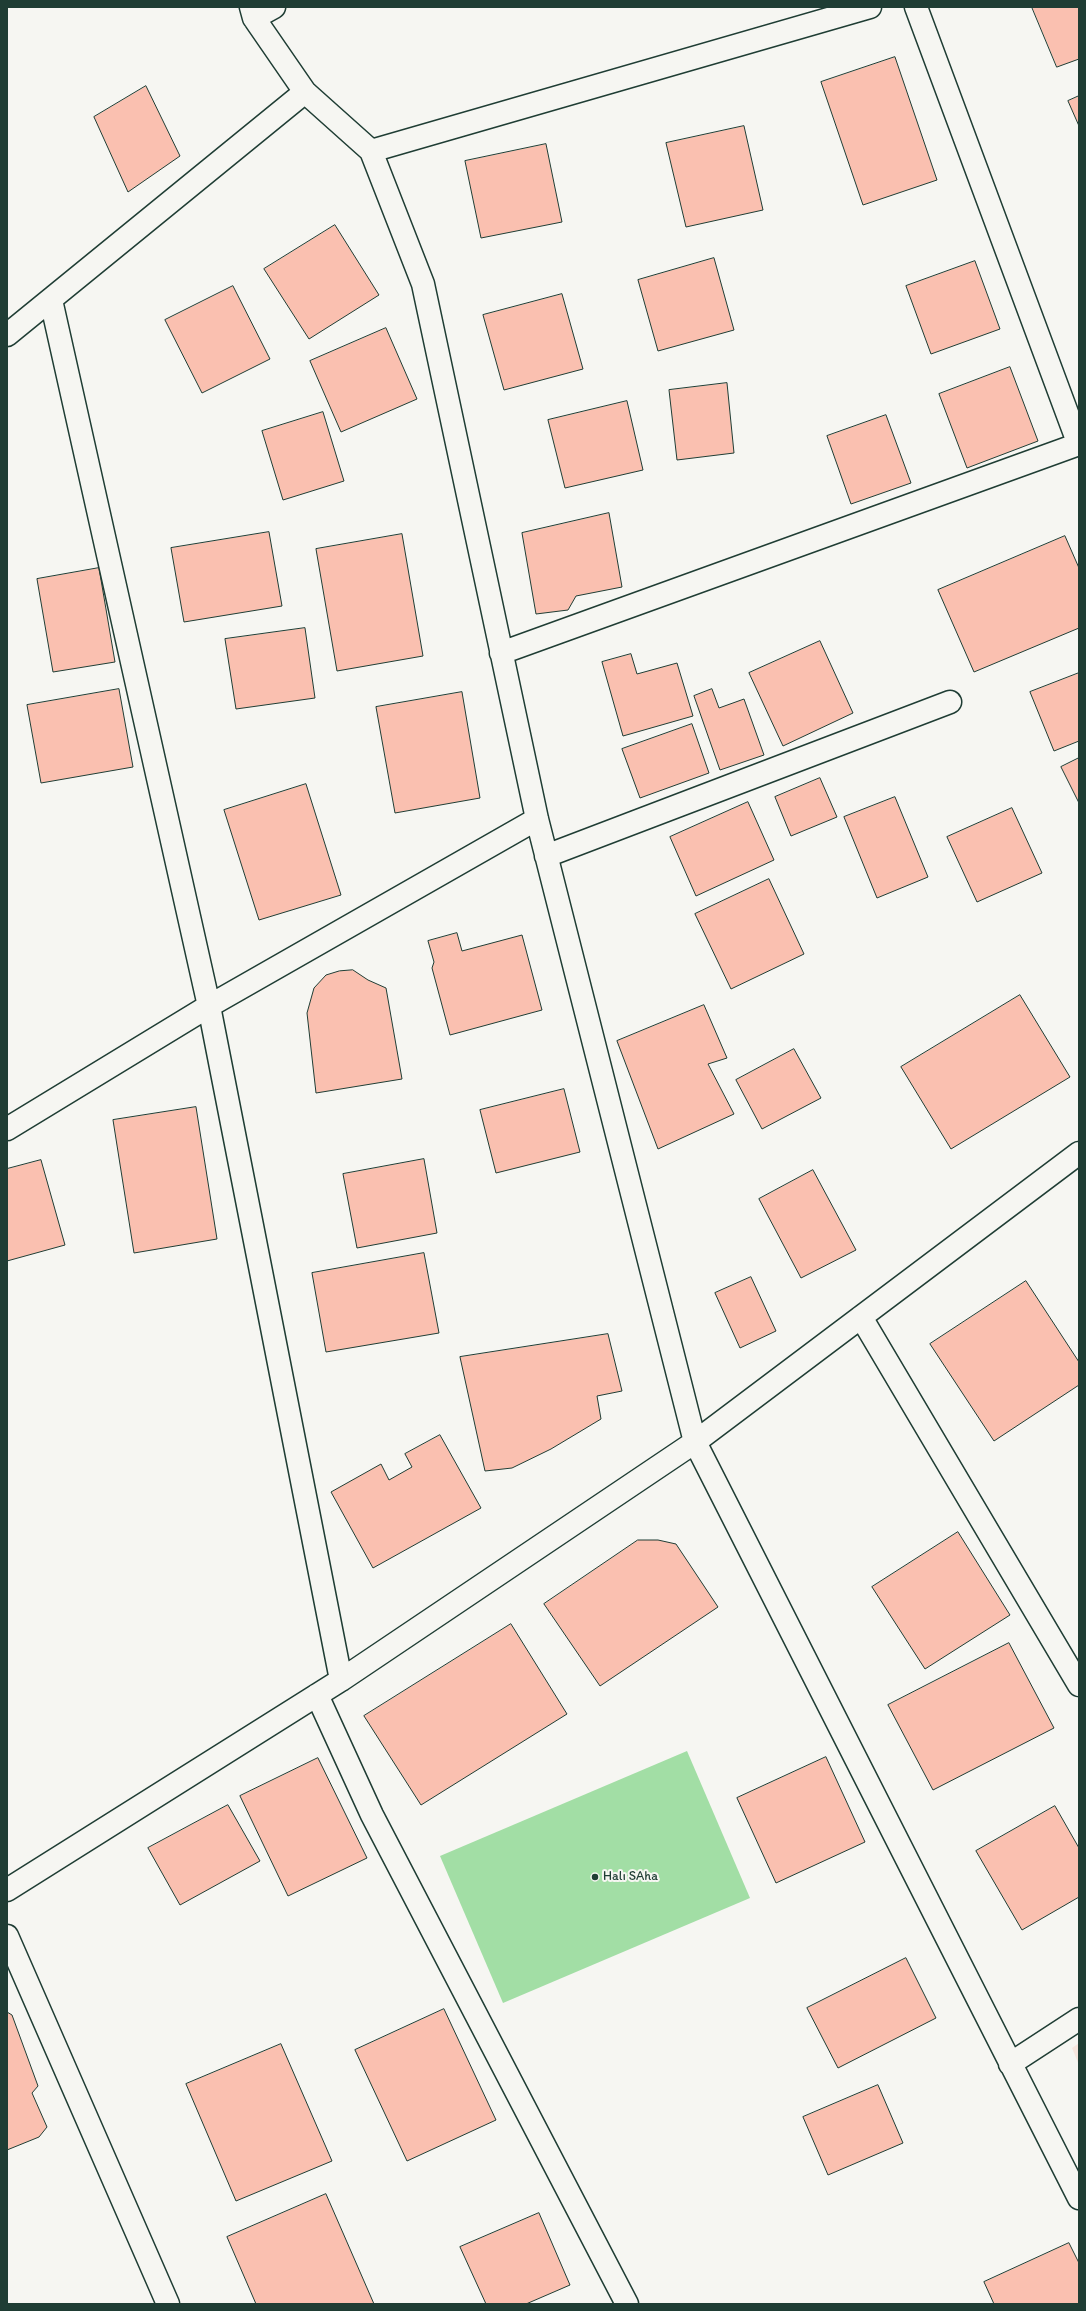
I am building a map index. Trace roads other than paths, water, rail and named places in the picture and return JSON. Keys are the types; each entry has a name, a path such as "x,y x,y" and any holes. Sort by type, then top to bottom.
{"street":[{"path":"274,7 252,12 305,92 371,151 423,284 537,819 695,1442 1079,2198"},
{"path":"371,151 870,7"},
{"path":"501,653 1079,444 916,7"},
{"path":"7,335 305,92"},
{"path":"51,300 209,1006 341,1680"},
{"path":"546,856 950,702"},
{"path":"7,1129 209,1006 537,819"},
{"path":"7,1890 341,1680 695,1442 1079,1153"},
{"path":"861,1317 1079,1685"},
{"path":"317,1695 372,1815 626,2304"},
{"path":"7,1936 168,2304"},
{"path":"1010,2064 1079,2019"}],"place":[{"name":"Halı SAha","path":"595,1877"}]}
